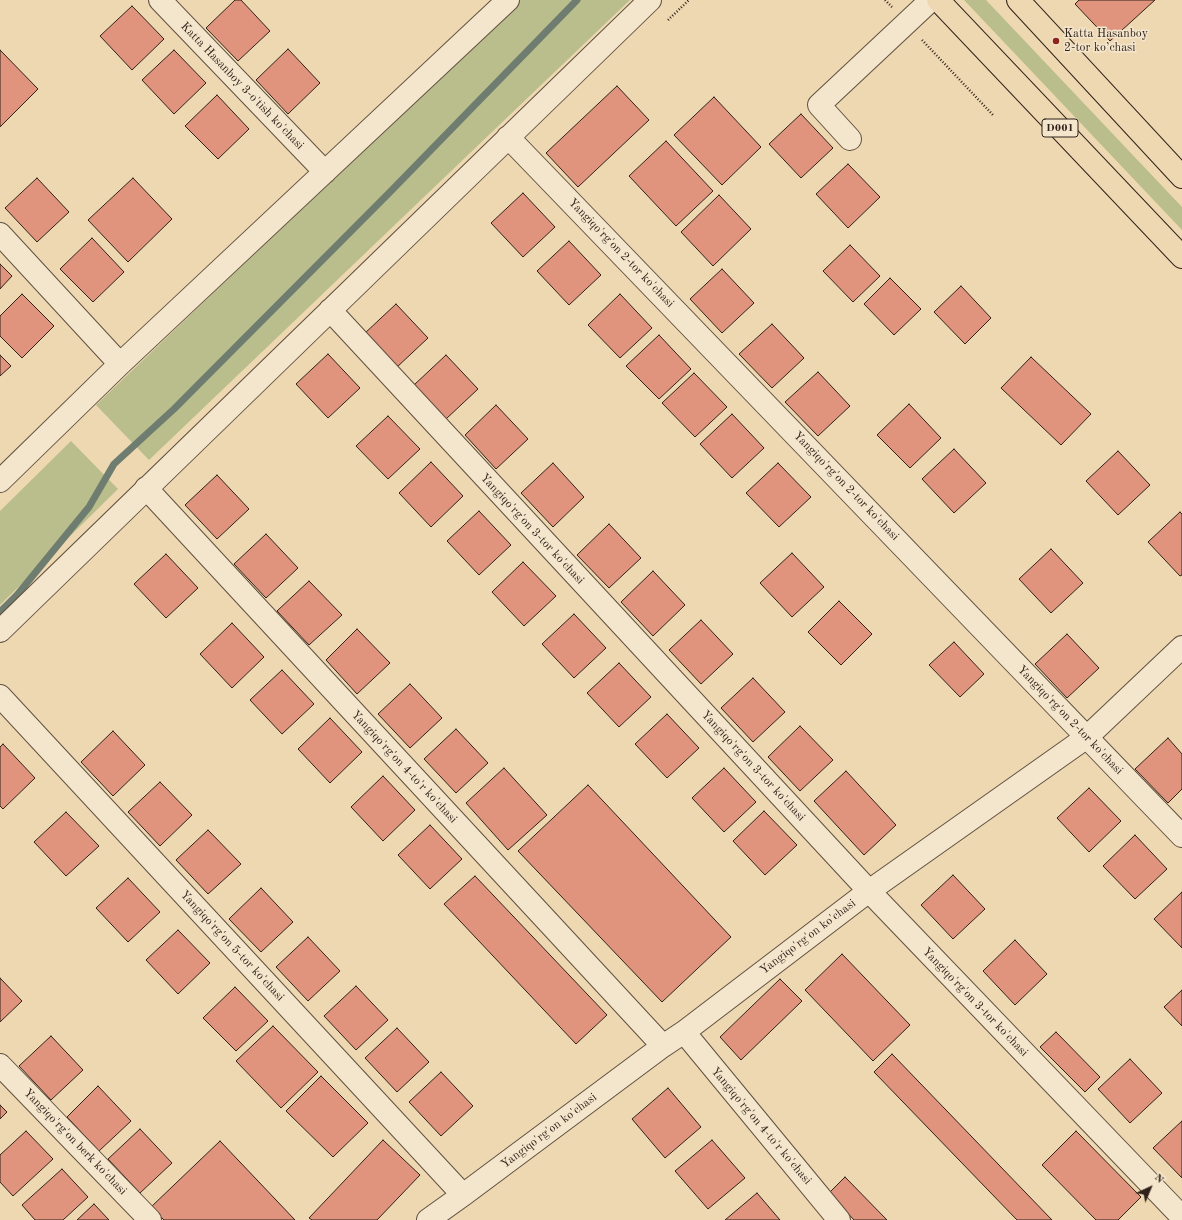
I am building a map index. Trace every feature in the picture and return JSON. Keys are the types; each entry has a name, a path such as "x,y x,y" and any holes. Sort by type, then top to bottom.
{"highway":[{"name":"D001","path":"938,0 1182,257"},
{"path":"1018,0 1182,177"}],"street":[{"name":"Katta Hasanboy 3-o'tish ko'chasi","path":"160,0 325,172"},
{"path":"0,480 120,364 508,0"},
{"path":"0,630 650,0"},
{"path":"850,138 819,105 931,0"},
{"name":"Yangiqo'rg'on 2-tor ko'chasi","path":"508,137 1182,836"},
{"path":"0,234 120,364"},
{"name":"Yangiqo'rg'on 3-tor ko'chasi","path":"330,310 868,891 1182,1216"},
{"name":"Yangiqo'rg'on 4-to'r ko'chasi","path":"146,488 663,1046"},
{"name":"Yangiqo'rg'on ko'chasi","path":"428,1220 684,1032 868,891 1087,737 1182,647"},
{"name":"Yangiqo'rg'on 5-tor ko'chasi","path":"0,696 463,1195"},
{"name":"Yangiqo'rg'on 4-to'r ko'chasi","path":"684,1032 839,1220"},
{"name":"Yangiqo'rg'on berk ko'chasi","path":"0,1065 150,1220"}],"path":[{"path":"668,20 689,0"},
{"path":"885,0 993,115"}],"green space":[{"path":"520,0 630,0 149,460 96,405"},
{"path":"964,0 986,0 1182,207 1182,230"},
{"path":"71,441 118,489 0,605 0,511"}],"building":[{"path":"235,0 241,0 270,31 238,61 206,28"},
{"path":"1079,0 1155,0 1110,41 1075,4"},
{"path":"132,6 164,39 132,70 100,36"},
{"path":"288,49 320,83 288,114 256,80"},
{"path":"0,50 38,89 0,127"},
{"path":"174,50 206,83 174,114 142,80"},
{"path":"617,86 649,120 578,187 546,153"},
{"path":"217,95 249,129 218,159 185,126"},
{"path":"714,97 761,147 722,185 674,135"},
{"path":"801,114 833,148 801,178 769,144"},
{"path":"666,141 713,191 676,226 629,176"},
{"path":"848,164 880,197 848,228 816,194"},
{"path":"37,178 69,212 37,242 5,208"},
{"path":"133,178 172,219 128,262 88,220"},
{"path":"523,193 555,227 523,257 491,223"},
{"path":"719,195 751,229 713,266 681,232"},
{"path":"92,238 124,272 93,302 60,269"},
{"path":"569,241 601,275 569,305 537,271"},
{"path":"850,245 880,276 853,302 823,271"},
{"path":"0,264 12,276 0,289"},
{"path":"722,269 754,303 722,333 690,299"},
{"path":"890,278 921,309 894,335 864,304"},
{"path":"961,286 991,318 965,344 934,312"},
{"path":"22,294 54,326 22,358 0,336 0,316"},
{"path":"620,294 652,328 620,358 588,325"},
{"path":"396,304 428,338 396,368 364,334"},
{"path":"772,324 804,358 772,388 739,354"},
{"path":"659,335 691,369 659,399 626,366"},
{"path":"328,354 360,388 328,418 296,384"},
{"path":"0,355 11,366 0,376"},
{"path":"446,355 478,389 446,419 414,385"},
{"path":"1031,357 1091,414 1061,445 1001,388"},
{"path":"818,372 850,406 818,436 785,402"},
{"path":"694,373 727,407 695,437 662,403"},
{"path":"909,404 941,438 910,468 877,435"},
{"path":"496,405 528,439 496,469 465,435"},
{"path":"732,414 764,448 732,478 700,444"},
{"path":"388,416 420,449 388,479 356,446"},
{"path":"954,449 986,483 954,513 922,479"},
{"path":"1118,451 1150,485 1118,515 1086,481"},
{"path":"431,462 463,496 431,527 399,493"},
{"path":"553,463 584,497 553,527 521,493"},
{"path":"778,463 811,497 779,527 746,493"},
{"path":"217,475 249,509 217,539 185,505"},
{"path":"479,511 511,545 479,575 447,541"},
{"path":"1180,512 1182,514 1182,575 1180,576 1148,542"},
{"path":"609,524 641,558 609,588 577,555"},
{"path":"266,534 298,568 266,598 234,564"},
{"path":"1051,549 1083,583 1051,613 1019,579"},
{"path":"792,553 824,587 792,617 760,583"},
{"path":"166,554 198,588 166,618 134,584"},
{"path":"523,562 556,596 524,626 492,592"},
{"path":"653,571 685,605 653,636 621,602"},
{"path":"309,581 342,615 309,645 277,611"},
{"path":"839,601 872,634 841,665 808,632"},
{"path":"574,614 606,648 574,678 542,644"},
{"path":"701,620 733,654 701,684 669,650"},
{"path":"232,623 264,657 232,688 200,654"},
{"path":"357,629 390,663 357,694 326,660"},
{"path":"1067,634 1099,668 1067,698 1035,664"},
{"path":"954,642 984,674 960,697 929,665"},
{"path":"619,663 651,697 619,727 587,693"},
{"path":"282,670 314,704 282,734 250,700"},
{"path":"753,678 785,712 753,742 721,708"},
{"path":"410,684 442,718 410,748 378,714"},
{"path":"667,714 699,748 667,778 635,744"},
{"path":"330,718 362,752 330,783 298,749"},
{"path":"800,726 833,760 800,791 768,757"},
{"path":"456,729 488,763 456,793 424,759"},
{"path":"113,731 145,765 113,796 81,762"},
{"path":"1168,738 1182,754 1182,789 1168,803 1135,769"},
{"path":"3,744 35,778 3,809 0,806 0,747"},
{"path":"504,768 547,815 508,850 466,803"},
{"path":"724,768 756,802 724,832 692,798"},
{"path":"846,771 896,825 864,855 814,801"},
{"path":"383,776 415,810 383,841 351,807"},
{"path":"160,782 192,815 160,846 128,812"},
{"path":"588,785 731,937 662,1002 518,851"},
{"path":"1089,788 1121,821 1089,852 1057,818"},
{"path":"764,811 797,845 765,875 733,841"},
{"path":"66,812 99,846 66,876 34,842"},
{"path":"430,825 462,859 430,889 398,855"},
{"path":"208,830 241,864 208,894 176,860"},
{"path":"1135,835 1167,869 1135,899 1103,866"},
{"path":"953,875 985,909 953,939 921,905"},
{"path":"475,876 607,1015 576,1044 444,904"},
{"path":"128,878 160,912 128,942 96,908"},
{"path":"261,888 293,922 261,952 229,919"},
{"path":"1182,892 1182,948 1154,919"},
{"path":"178,930 210,963 178,994 146,960"},
{"path":"308,937 340,971 308,1001 276,967"},
{"path":"1015,940 1047,974 1015,1005 983,971"},
{"path":"842,954 910,1025 873,1061 805,990"},
{"path":"0,978 22,1001 0,1022"},
{"path":"780,979 802,1001 741,1060 720,1037"},
{"path":"356,986 388,1020 356,1050 324,1016"},
{"path":"235,987 268,1021 236,1051 203,1018"},
{"path":"1182,990 1182,1026 1164,1007"},
{"path":"273,1026 318,1072 281,1108 236,1061"},
{"path":"397,1028 429,1062 397,1092 365,1058"},
{"path":"1056,1032 1100,1077 1085,1092 1040,1047"},
{"path":"51,1036 83,1070 51,1100 19,1066"},
{"path":"892,1054 1052,1220 1017,1220 874,1072"},
{"path":"1130,1059 1162,1093 1130,1123 1098,1089"},
{"path":"441,1072 473,1106 441,1136 409,1102"},
{"path":"321,1076 368,1123 333,1157 286,1111"},
{"path":"98,1086 131,1121 99,1151 67,1117"},
{"path":"668,1088 701,1127 665,1158 632,1119"},
{"path":"0,1105 7,1112 0,1119"},
{"path":"1182,1121 1182,1178 1153,1148"},
{"path":"140,1129 172,1163 140,1193 108,1159"},
{"path":"26,1131 53,1159 13,1196 0,1182 0,1155"},
{"path":"1076,1131 1141,1197 1118,1220 1096,1220 1042,1165"},
{"path":"383,1140 420,1175 377,1220 312,1220 309,1218"},
{"path":"712,1140 745,1178 708,1209 675,1171"},
{"path":"220,1141 295,1220 164,1220 151,1207"},
{"path":"62,1169 88,1197 63,1220 35,1220 22,1205"},
{"path":"845,1177 887,1220 854,1220 829,1193"},
{"path":"757,1193 780,1220 725,1220"},
{"path":"94,1204 109,1220 77,1220"}],"waterway":[{"path":"0,612 17,595 89,507 114,464 174,409 392,190 577,0"}],"place":[{"name":"Katta Hasanboy 2-tor ko’chasi","path":"1056,41"}]}
